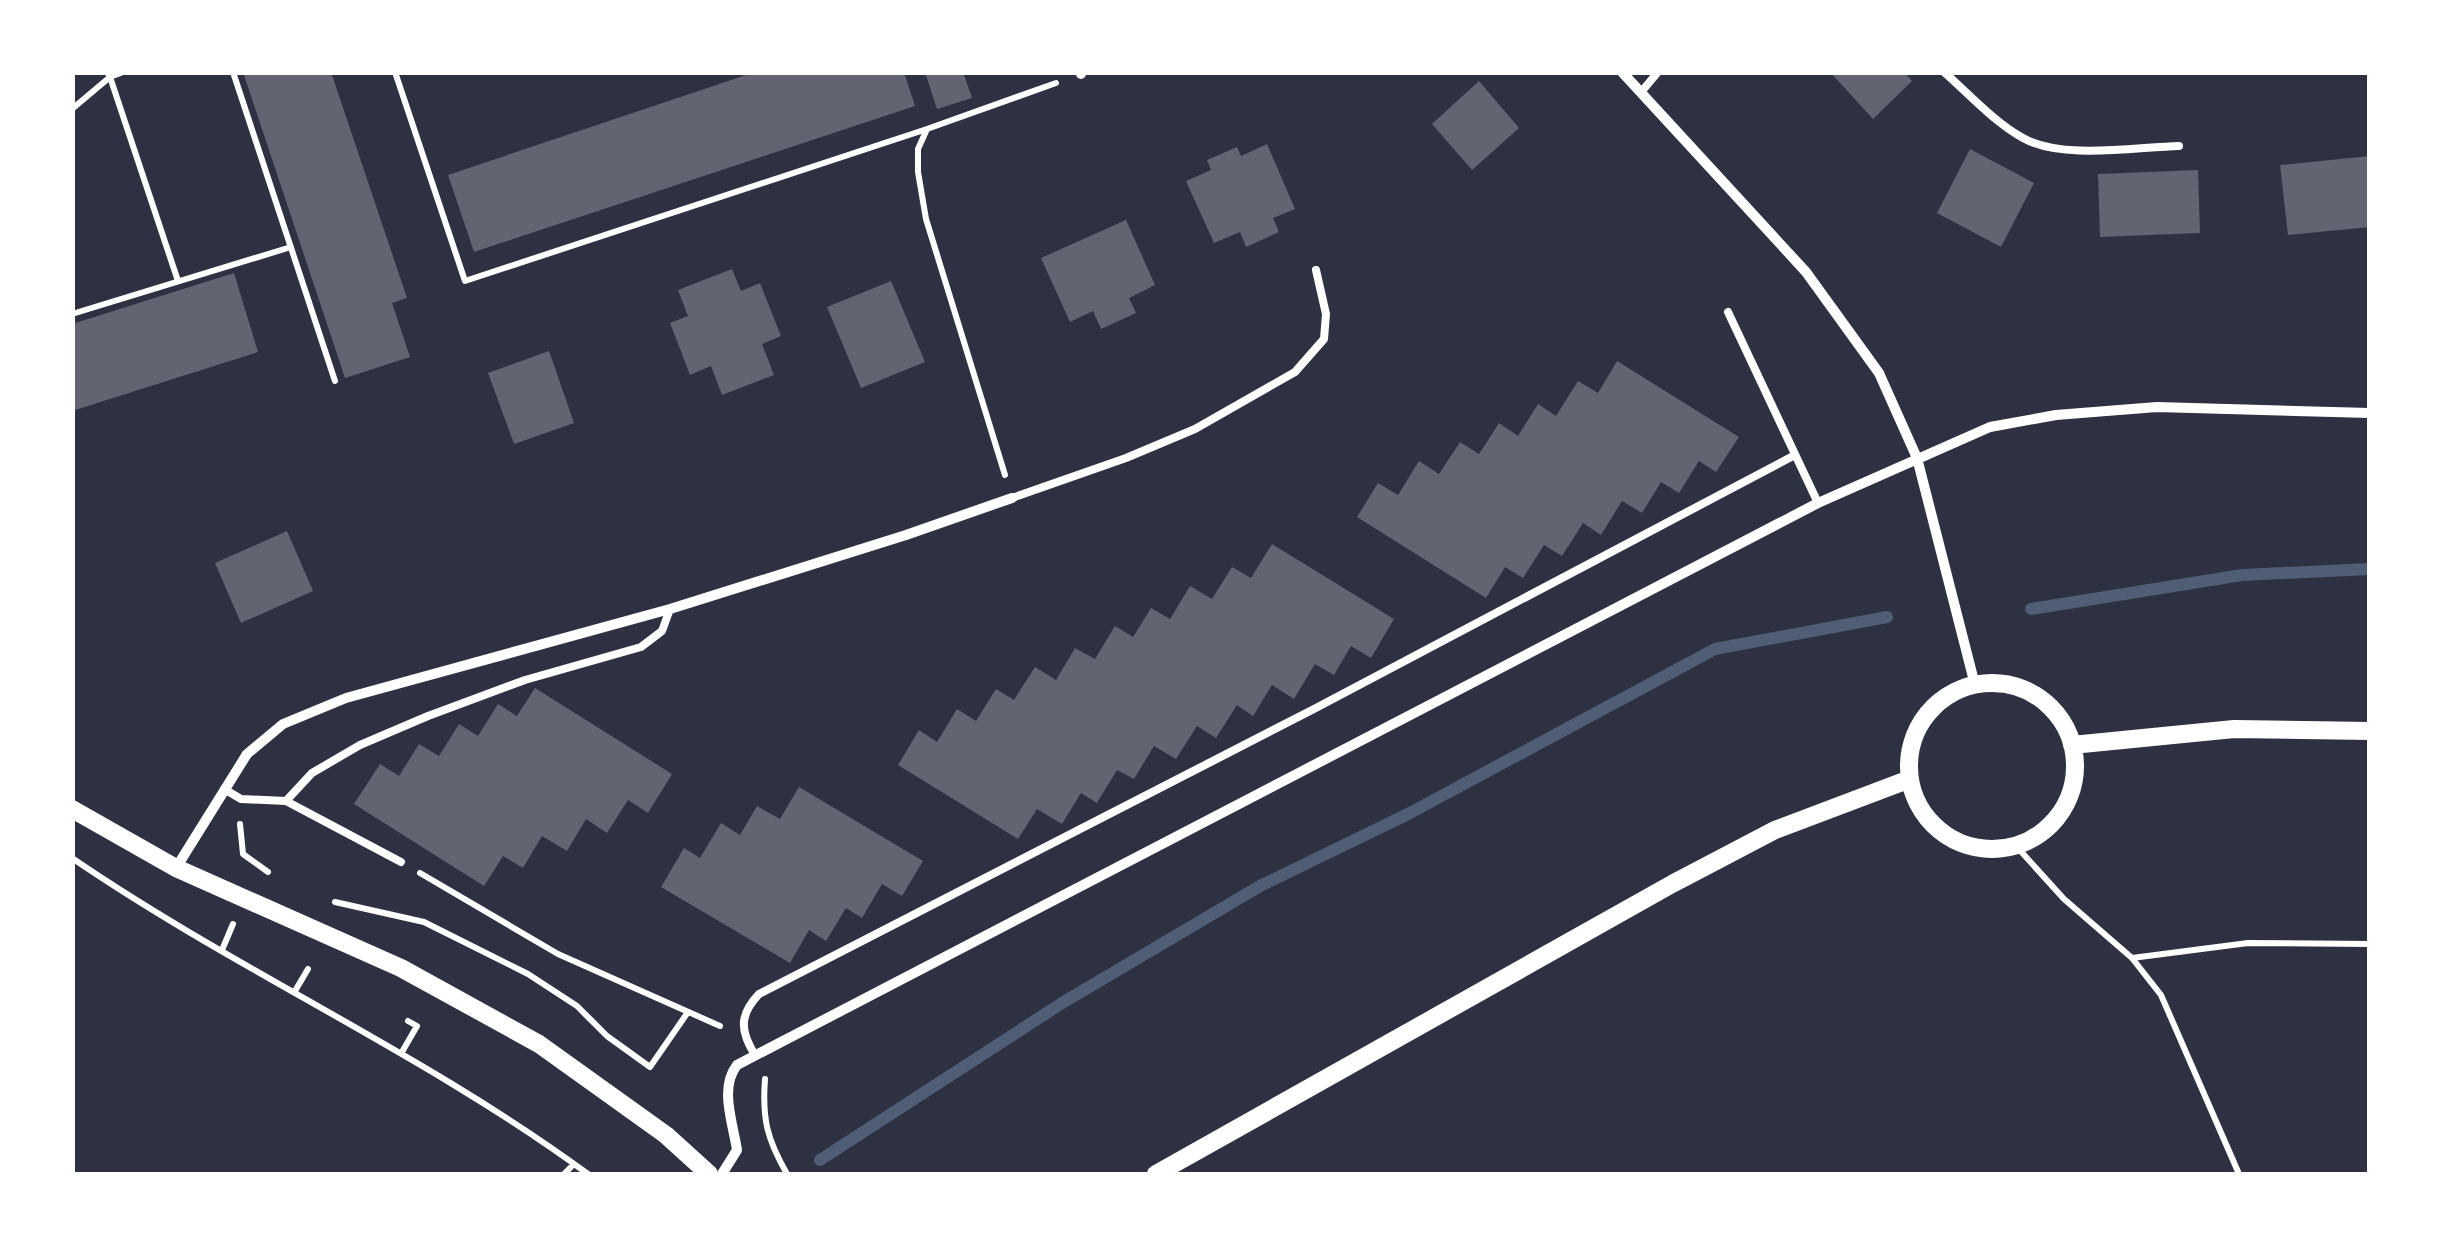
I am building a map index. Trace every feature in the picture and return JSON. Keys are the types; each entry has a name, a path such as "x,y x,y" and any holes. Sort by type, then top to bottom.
{"street":[{"path":"1622,72 1806,272 1879,374 1917,458 1974,685"},
{"path":"722,1174 737,1150 728,1094 730,1075 737,1064 1818,503 1990,427 2056,415 2157,407 2370,413"},
{"path":"176,868 247,754 283,724 346,698 670,609 1012,498"},
{"path":"1974,685 2010,685 2043,701 2066,728 2072,746 2075,771 2070,795 2058,818 2039,835 2016,846 1993,850 1948,837 1917,802 1910,779 1909,758 1923,719 1938,703 1974,685"},
{"path":"2072,746 2234,729 2370,731"},
{"path":"1156,1174 1689,875 1775,830 1910,779"},
{"path":"72,809 176,868 401,968 522,1035 650,1123 709,1174"}],"lane":[{"path":"1642,91 1658,72"},
{"path":"1944,72 2021,138 2044,147 2064,150 2179,146"},
{"path":"1012,498 1126,458 1195,428 1294,372 1324,339 1326,314 1316,270"},
{"path":"1728,312 1818,503"},
{"path":"756,1055 744,1036 746,1008 760,994 1314,710 1795,455"},
{"path":"286,802 312,772 360,745 525,680 641,648 662,630 670,609"},
{"path":"221,794 286,802 401,862"}],"path":[{"path":"72,109 109,75 123,72"},
{"path":"232,72 335,381"},
{"path":"395,72 464,282 927,129 1081,73"},
{"path":"109,75 178,280"},
{"path":"927,129 918,149 926,219 1012,498"},
{"path":"72,314 290,246"},
{"path":"221,794 242,813 243,854 276,876"},
{"path":"2016,846 2064,900 2132,958 2161,995 2239,1174"},
{"path":"72,858 142,906 402,1052 588,1174"},
{"path":"401,862 558,954 744,1036"},
{"path":"332,901 422,926 526,978 576,1006 607,1036 650,1066 688,1012"},
{"path":"2132,958 2248,943 2370,944"},
{"path":"295,991 308,969"},
{"path":"402,1052 418,1026 408,1021"},
{"path":"756,1055 766,1074 762,1115 787,1174"},
{"path":"564,1174 574,1164"}],"building":[{"path":"243,72 331,72 407,298 392,303 410,357 345,378"},
{"path":"755,72 904,72 915,106 474,252 448,175"},
{"path":"925,72 963,72 972,98 937,109"},
{"path":"1830,72 1904,72 1912,81 1873,119"},
{"path":"1479,81 1519,128 1472,170 1432,124"},
{"path":"1267,144 1295,209 1273,218 1279,232 1246,247 1240,232 1214,243 1186,181 1211,170 1207,160 1237,147 1241,156"},
{"path":"1970,149 2034,183 2001,247 1937,213"},
{"path":"2370,156 2370,227 2288,235 2280,165"},
{"path":"2198,170 2200,233 2100,237 2098,174"},
{"path":"1126,220 1155,285 1129,298 1136,313 1101,329 1093,311 1070,322 1041,258"},
{"path":"732,269 741,291 760,283 781,336 762,344 774,375 722,395 711,366 690,375 670,323 688,316 678,290"},
{"path":"234,273 258,352 72,411 72,324"},
{"path":"891,281 925,362 861,388 827,307"},
{"path":"549,351 574,423 514,444 488,373"},
{"path":"1617,361 1739,437 1716,472 1699,461 1679,493 1661,482 1642,513 1622,501 1601,535 1583,523 1562,556 1544,545 1523,578 1505,567 1486,598 1357,517 1378,483 1398,495 1419,461 1439,474 1460,442 1479,454 1499,423 1518,436 1538,404 1556,416 1578,381 1598,393"},
{"path":"287,531 313,591 241,623 215,563"},
{"path":"1272,544 1394,619 1371,658 1351,646 1334,675 1315,664 1294,699 1272,685 1253,716 1237,705 1216,738 1197,726 1176,759 1154,746 1134,779 1117,770 1097,803 1081,793 1062,824 1037,809 1018,839 898,765 919,730 937,742 957,709 976,721 996,689 1014,700 1035,667 1056,680 1075,648 1095,659 1115,626 1133,637 1151,608 1170,619 1190,586 1212,599 1232,567 1251,578"},
{"path":"535,688 672,774 648,813 628,800 607,833 586,819 567,851 542,836 523,868 503,856 484,886 354,804 380,764 399,776 419,744 439,756 459,724 478,736 498,704 517,716"},
{"path":"799,787 923,861 902,896 882,884 862,918 846,908 826,941 809,930 790,963 661,887 684,848 700,858 721,823 740,835 757,806 780,819"}],"waterway":[{"path":"2031,609 2242,575 2370,569"},
{"path":"820,1160 1062,1003 1260,886 1408,814 1715,649 1887,617"}]}
